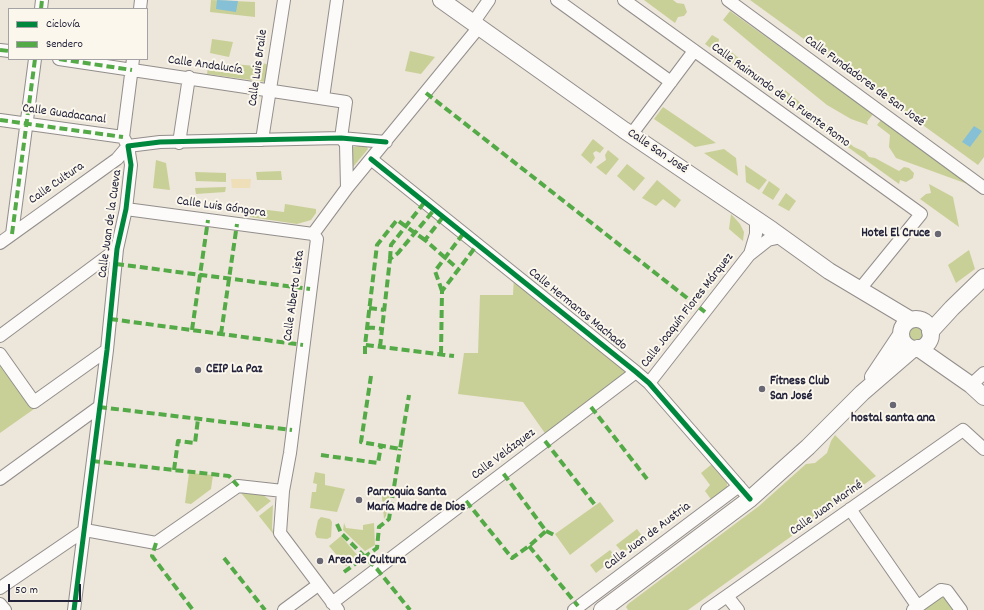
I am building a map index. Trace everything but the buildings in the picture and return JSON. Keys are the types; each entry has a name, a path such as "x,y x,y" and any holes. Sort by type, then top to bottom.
{"main road":[{"name":"Calle San José","path":"441,0 631,135 829,270 876,300 907,326"},
{"path":"602,610 750,499 808,447 862,393 916,348 928,342 930,334 952,308 984,277"},
{"path":"862,393 907,326 952,308"},
{"path":"907,326 924,322 930,334 949,362 984,397"},
{"path":"907,326 905,344 916,348 971,385"}],"street":[{"name":"Calle Luis Braile","path":"262,140 284,0"},
{"path":"323,98 337,0"},
{"name":"Calle Alberto Lista","path":"335,606 280,533 283,492 290,451 317,239 313,234 347,188 386,142 476,25 489,0"},
{"path":"557,0 671,82"},
{"name":"Calle Raimundo de la Fuente Romo","path":"624,0 921,214 860,289"},
{"name":"Calle Fundadores de San José","path":"728,0 984,188"},
{"path":"631,135 694,51"},
{"path":"12,234 35,60"},
{"name":"Calle Andalucía","path":"71,60 132,65 189,77 346,102 341,138"},
{"name":"Calle Juan de la Cueva","path":"74,610 107,350 117,249 126,209 131,165 126,142 132,65"},
{"path":"179,143 189,77"},
{"name":"Calle Guadacanal","path":"0,120 126,142"},
{"path":"126,142 179,143 341,138 386,142"},
{"path":"341,138 346,144 347,188"},
{"name":"Calle Cultura","path":"0,243 117,159 126,142"},
{"name":"Calle Hermanos Machado","path":"371,159 636,372 696,430 730,470 739,486 750,499"},
{"name":"Calle Luis Góngora","path":"126,209 313,234"},
{"name":"Calle Joaquín Flores Márquez","path":"749,255 756,234 756,219"},
{"name":"Calle Joaquín Flores Márquez","path":"649,384 749,255 768,240 781,237"},
{"path":"0,336 117,249"},
{"path":"0,354 34,402 107,350"},
{"name":"Calle Velázquez","path":"335,606 636,372"},
{"path":"971,385 984,374"},
{"path":"0,479 99,407"},
{"name":"Calle Juan Mariné","path":"707,610 963,430 984,449"},
{"path":"0,588 85,530 156,543 238,486 283,492"},
{"name":"Calle Juan de Austria","path":"574,610 739,486"},
{"path":"850,509 915,608 941,590 947,591 961,610"},
{"path":"284,610 318,585"},
{"path":"728,596 738,610"},
{"path":"0,604 5,610"}],"green space":[{"path":"211,0 255,2 255,17 210,12"},
{"path":"644,0 673,0 677,3 684,4 687,12 684,16 678,17 675,23"},
{"path":"750,0 984,0 984,157 978,165"},
{"path":"730,11 873,114 867,122 868,125 851,119 827,105 759,50 723,20"},
{"path":"712,35 719,39 718,45 721,48 727,48 758,75 756,79 758,82 705,44"},
{"path":"212,39 233,42 229,57 210,53"},
{"path":"410,51 435,57 421,74 405,71"},
{"path":"221,63 256,66 262,63 266,64 269,66 266,82 207,74 208,67"},
{"path":"785,90 854,147 865,152 869,157 875,158 899,171 904,167 909,168 914,173 913,178 906,182 900,180 899,184 781,99"},
{"path":"663,107 716,143 695,147 654,119"},
{"path":"881,120 973,186 896,158 889,147 890,135 877,125"},
{"path":"593,139 604,148 600,153 596,151 593,153 595,158 591,164 581,155"},
{"path":"366,145 368,149 353,167 353,147"},
{"path":"724,149 736,158 738,176 704,153"},
{"path":"608,150 619,159 606,175 596,167 606,160 605,155"},
{"path":"156,160 166,163 170,190 153,188"},
{"path":"627,164 645,178 634,191 617,176"},
{"path":"745,165 767,180 759,190 746,182"},
{"path":"281,171 282,180 257,180 256,172"},
{"path":"195,172 226,173 226,182 196,181"},
{"path":"657,180 681,200 675,208 663,199 656,206 642,198"},
{"path":"769,181 780,189 773,200 762,193"},
{"path":"929,184 953,197 959,227 920,199 926,194 931,193"},
{"path":"226,187 225,192 196,194 195,188"},
{"path":"786,193 796,201 789,211 778,205"},
{"path":"285,204 316,209 316,213 311,220 297,224 250,217 251,208 284,212"},
{"path":"731,214 740,224 744,232 743,241 729,229"},
{"path":"969,250 975,269 956,283 948,265"},
{"path":"514,275 636,372 549,439 523,402 458,394 464,353 478,353 480,295 513,295"},
{"path":"915,323 922,326 925,333 922,340 915,343 908,340 905,333 908,326"},
{"path":"0,362 34,409 0,433"},
{"path":"835,435 876,476 688,610 628,610 626,607 628,604 759,506 806,464 815,463 827,453 831,441"},
{"path":"712,464 727,482 727,489 713,502 705,491 710,485 701,473"},
{"path":"315,472 325,474 325,485 345,489 337,512 310,508 312,492 316,492 317,484 313,483"},
{"path":"189,473 213,475 211,489 191,504 185,503"},
{"path":"381,488 391,489 386,516 384,519"},
{"path":"241,493 263,495 271,501 257,512"},
{"path":"600,502 614,521 570,555 555,534"},
{"path":"273,505 272,528 274,535 259,516"},
{"path":"321,517 330,519 332,522 331,537 327,539 317,538 315,534 318,520"},
{"path":"344,523 346,528 363,530 363,525 374,523 375,545 365,551 343,530"},
{"path":"637,529 643,537 623,553 616,545"},
{"path":"341,536 358,556 346,566 329,546"},
{"path":"610,550 616,557 596,573 590,565"},
{"path":"941,590 961,610 913,610"}],"sand":[{"path":"231,179 251,179 250,188 232,188"}],"water":[{"path":"217,0 238,1 236,12 216,9"},
{"path":"974,126 982,131 970,147 962,142"}],"marked path":[{"path":"41,8 42,0"},
{"path":"0,50 8,51"},
{"path":"12,234 35,60"},
{"path":"66,60 132,70"},
{"path":"426,93 705,312"},
{"path":"0,120 123,137"},
{"path":"390,259 391,245 424,203"},
{"path":"380,347 390,259 398,253 434,210"},
{"path":"443,217 425,240 458,269"},
{"path":"192,330 208,220"},
{"path":"425,240 397,220 377,245 365,345 454,356"},
{"path":"221,334 237,224"},
{"path":"442,291 435,271 463,234"},
{"path":"441,354 442,291 477,245"},
{"path":"116,264 310,289"},
{"path":"369,308 384,310"},
{"path":"110,319 303,345"},
{"path":"367,327 382,329"},
{"path":"365,345 365,354"},
{"path":"371,376 361,442 400,449 409,395"},
{"path":"99,407 292,430"},
{"path":"591,407 647,479"},
{"path":"174,470 178,441 195,443 198,419"},
{"path":"545,441 595,505"},
{"path":"321,455 378,463 381,446"},
{"path":"344,572 377,548 379,527 389,519 400,449"},
{"path":"92,461 229,476 238,486"},
{"path":"466,501 512,558 529,546 546,531 503,473"},
{"path":"337,524 341,533 377,569 410,610"},
{"path":"546,531 554,535"},
{"path":"156,543 152,556 193,610"},
{"path":"529,546 578,606"},
{"path":"224,558 265,610"}],"cycle path":[{"path":"74,610 107,350 117,249 126,209 131,165 128,146 160,142 341,138 386,142"},
{"path":"371,159 649,383 750,499"}],"place":[{"name":"Hotel El Cruce","path":"938,234"},
{"name":"CEIP La Paz","path":"198,370"},
{"name":"Fitness Club San José","path":"762,389"},
{"name":"hostal santa ana","path":"893,405"},
{"name":"Parroquia Santa María Madre de Dios","path":"359,500"},
{"name":"Area de Cultura","path":"320,561"}]}
